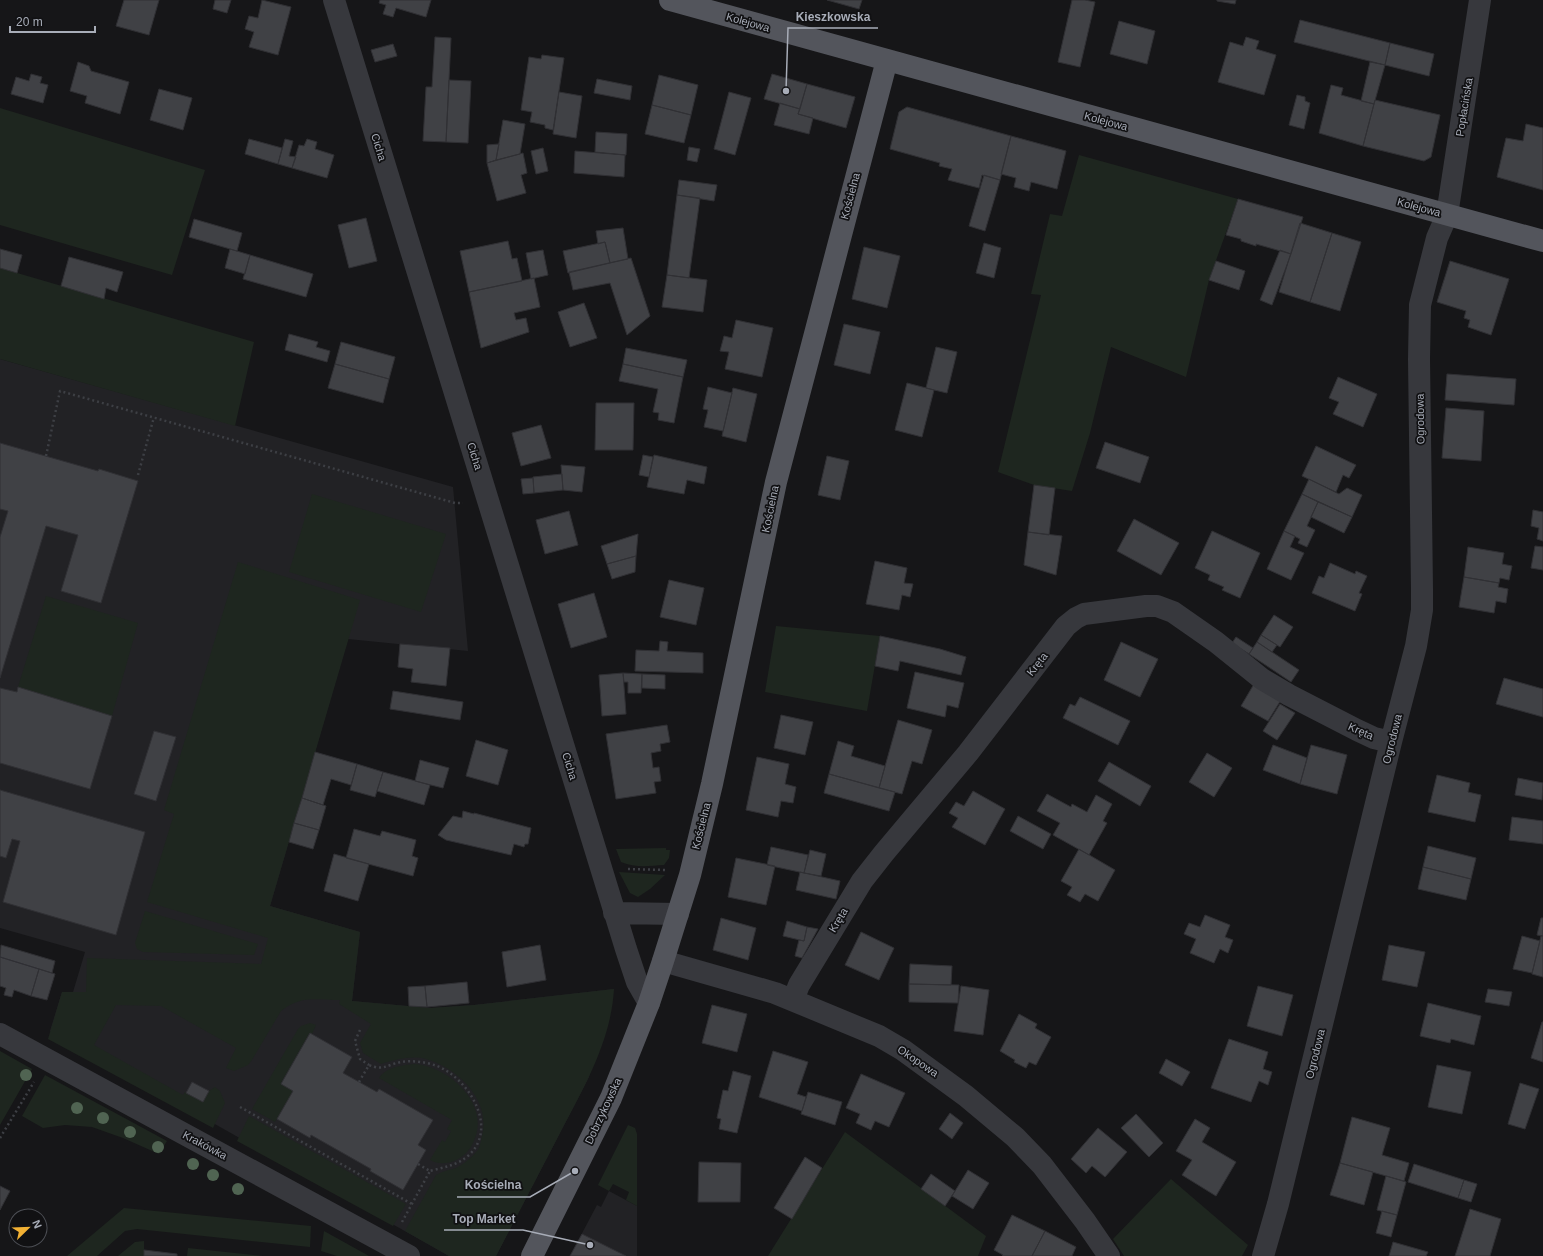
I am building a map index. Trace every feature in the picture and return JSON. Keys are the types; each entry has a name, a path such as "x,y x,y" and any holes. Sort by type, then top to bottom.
{"main road":[{"name":"Kolejowa","path":"670,0 1543,241"},
{"name":"Kościelna","path":"663,961 690,875 712,784 776,482 887,60"},
{"name":"Dobrzykowska","path":"532,1256 611,1098 649,1003 663,961"}],"street":[{"name":"Cicha","path":"334,0 515,586 614,913 637,982 649,1003"},
{"name":"Popłacińska","path":"1447,215 1480,0"},
{"name":"Ogrodowa","path":"1263,1256 1278,1204 1391,742 1416,646 1422,610 1420,305 1437,238 1447,215"},
{"name":"Kręta","path":"793,1000 799,985 862,881 968,753 1066,626 1084,614 1146,606 1157,606 1173,612 1216,642 1262,679 1289,695 1357,730 1374,738 1391,742"},
{"path":"614,913 678,914"},
{"name":"Okopowa","path":"663,961 775,993 879,1036 903,1050 942,1077 1015,1137 1042,1166 1085,1221 1109,1256"},
{"name":"Krakówka","path":"0,1034 409,1256"}],"path":[{"path":"46,456 60,391 455,504"},
{"path":"138,475 154,417"},
{"path":"626,869 670,870"},
{"path":"360,1030 355,1041 360,1059 369,1065 378,1069 401,1062 420,1062 436,1066 457,1078 473,1098 481,1123 478,1140 473,1151 455,1165 430,1171 418,1164"},
{"path":"0,1138 47,1060"},
{"path":"359,1082 369,1065"},
{"path":"240,1107 412,1204"},
{"path":"399,1228 430,1171"}],"shaded area":[{"path":"0,108 205,170 172,275 0,225"},
{"path":"1079,155 1238,199 1209,280 1186,377 1111,347 1090,433 1072,491 1034,485 998,472 1041,295 1031,294 1050,214 1062,216"},
{"path":"0,268 254,342 235,426 0,359"},
{"path":"0,359 453,487 468,651 348,639 270,906 360,932 352,1001 430,1008 474,1005 614,989 589,1077 496,1256 449,1256 50,1031 62,992 73,992 85,952 0,928"},
{"path":"312,494 446,534 421,612 289,572"},
{"path":"238,562 360,600 270,906 360,932 352,1001 430,1008 474,1005 614,989 608,1028 594,1065 496,1256 449,1256 405,1231 436,1175 456,1168 468,1160 478,1150 482,1138 483,1123 482,1110 477,1098 460,1078 438,1063 420,1058 403,1058 381,1064 363,1053 360,1043 371,1024 339,1004 340,1000 302,1000 288,1006 281,1011 248,1065 234,1071 226,1068 236,1048 161,1006 116,1005 94,1045 183,1095 185,1092 203,1102 209,1091 215,1087 220,1091 225,1103 213,1128 48,1039 62,992 86,992 87,958 261,964 268,938 147,902 174,814 164,810"},
{"path":"46,596 138,623 112,716 18,687"},
{"path":"776,626 880,636 867,711 765,692"},
{"path":"666,848 666,850 670,850 669,858 664,865 647,866 637,866 621,862 616,849"},
{"path":"619,872 665,875 650,889 638,897 630,893"},
{"path":"145,911 258,944 254,955 143,952 137,949 135,943"},
{"path":"310,1023 316,1025 312,1034 309,1034 281,1083 293,1091 275,1122 252,1109 298,1029 301,1026"},
{"path":"0,1051 32,1069 0,1125"},
{"path":"415,1064 442,1072 454,1080 464,1090 472,1102 477,1115 477,1129 473,1143 464,1155 455,1161 440,1163 430,1160 442,1140 445,1142 451,1131 447,1129 452,1120 379,1078 390,1069"},
{"path":"45,1075 167,1141 159,1154 123,1138 92,1127 65,1125 43,1128 22,1116"},
{"path":"249,1116 406,1204 393,1226 237,1141"},
{"path":"628,1125 635,1128 637,1134 637,1206 626,1200 629,1192 613,1184 609,1191 598,1185"},
{"path":"845,1132 986,1236 978,1256 768,1256"},
{"path":"1171,1179 1248,1245 1242,1256 1124,1256 1113,1239"},
{"path":"609,1191 637,1206 637,1256 570,1256 597,1205 601,1207"},
{"path":"124,1208 311,1226 310,1247 137,1229 125,1231 97,1256 67,1256"},
{"path":"324,1231 369,1256 337,1256 321,1251"},
{"path":"144,1241 144,1256 118,1256 135,1242"},
{"path":"188,1248 263,1256 187,1256"}],"building":[{"path":"124,0 159,0 149,35 116,26"},
{"path":"215,0 231,0 227,13 213,9"},
{"path":"262,0 291,7 278,55 249,47 254,32 245,29 249,16 258,18"},
{"path":"380,0 431,0 426,17 396,8 393,17 383,14 386,5 379,3"},
{"path":"827,0 862,0 859,9"},
{"path":"1072,0 1095,2 1080,67 1058,62"},
{"path":"1217,0 1236,0 1235,4"},
{"path":"1300,20 1390,43 1385,65 1294,42"},
{"path":"1119,21 1155,31 1147,64 1110,54"},
{"path":"435,37 451,38 446,142 423,141 426,87 432,87"},
{"path":"1246,37 1259,41 1256,49 1276,55 1264,95 1218,82 1230,42 1243,46"},
{"path":"1390,43 1434,54 1429,76 1385,65"},
{"path":"393,44 397,56 375,62 371,50"},
{"path":"542,55 564,58 553,130 545,128 545,125 530,122 532,112 521,110 529,57 541,59"},
{"path":"78,62 89,66 91,71 129,82 120,114 85,103 87,96 70,91"},
{"path":"1370,62 1385,65 1374,104 1361,101"},
{"path":"31,74 42,77 40,83 48,85 43,103 11,94 16,77 29,81"},
{"path":"772,74 807,84 800,109 764,99"},
{"path":"659,75 698,85 691,115 652,105"},
{"path":"597,79 632,86 630,100 594,93"},
{"path":"449,80 471,81 468,143 446,142"},
{"path":"807,84 855,97 846,128 798,114"},
{"path":"1331,85 1343,88 1341,95 1374,104 1363,146 1319,133"},
{"path":"159,89 192,98 183,130 150,120"},
{"path":"559,92 582,96 576,138 553,134"},
{"path":"729,92 751,98 735,155 714,149"},
{"path":"1297,95 1305,97 1305,101 1310,103 1304,129 1289,125"},
{"path":"1375,100 1440,115 1431,157 1424,161 1363,146"},
{"path":"780,103 800,109 798,114 813,118 809,134 774,125"},
{"path":"652,105 691,115 684,143 645,134"},
{"path":"907,107 1011,136 1000,180 982,175 979,188 948,180 952,169 939,166 940,163 890,149 899,112"},
{"path":"503,120 525,124 520,154 496,160"},
{"path":"1526,124 1543,128 1543,190 1497,177 1506,138 1523,141"},
{"path":"596,132 627,134 626,155 595,152"},
{"path":"1011,136 1066,151 1057,189 1031,182 1029,191 1014,187 1016,178 1001,174"},
{"path":"249,139 282,148 278,164 245,154"},
{"path":"285,139 293,141 289,156 296,157 292,168 278,164"},
{"path":"307,139 317,142 315,149 334,155 327,178 292,168 299,145 304,146"},
{"path":"499,144 496,160 487,163 487,145"},
{"path":"689,147 700,149 697,162 687,160"},
{"path":"543,148 548,171 536,174 531,151"},
{"path":"575,151 625,155 624,177 574,173"},
{"path":"523,153 527,173 521,175 526,193 497,201 487,163"},
{"path":"984,175 1000,180 985,231 969,226"},
{"path":"679,180 717,185 714,201 677,195"},
{"path":"677,195 700,198 689,278 667,275"},
{"path":"1238,199 1303,217 1291,254 1256,244 1256,246 1241,241 1241,239 1226,235"},
{"path":"366,218 377,261 349,268 338,225"},
{"path":"194,219 242,233 237,251 189,237"},
{"path":"1300,223 1332,233 1310,302 1279,292"},
{"path":"623,228 628,259 610,263 605,242 598,244 596,231"},
{"path":"1332,233 1361,242 1340,311 1310,302"},
{"path":"508,241 512,259 517,258 522,281 469,292 460,251"},
{"path":"605,242 610,263 568,273 563,251"},
{"path":"984,243 1001,248 994,278 976,273"},
{"path":"864,247 900,256 887,308 852,299"},
{"path":"0,249 22,255 17,273 0,268"},
{"path":"230,249 250,255 245,274 225,268"},
{"path":"543,250 548,275 531,279 526,253"},
{"path":"1280,250 1291,254 1272,305 1260,300"},
{"path":"250,255 313,274 306,297 243,279"},
{"path":"69,257 123,272 117,292 106,288 104,299 61,286"},
{"path":"631,258 650,316 627,335 610,283 573,290 569,272"},
{"path":"1216,261 1245,271 1239,290 1209,280"},
{"path":"1450,261 1509,279 1491,335 1468,327 1470,320 1464,318 1466,311 1437,302"},
{"path":"667,275 707,280 703,312 662,307"},
{"path":"534,278 540,307 514,313 516,320 526,318 529,332 481,348 469,292"},
{"path":"584,303 597,338 570,347 558,312"},
{"path":"736,320 773,328 762,377 725,369 729,352 720,351 724,336 732,338"},
{"path":"844,324 880,332 870,374 834,365"},
{"path":"289,334 318,342 316,347 330,351 327,362 285,350"},
{"path":"341,342 395,357 389,379 335,364"},
{"path":"936,347 957,352 947,393 926,388"},
{"path":"626,348 687,360 683,377 623,364"},
{"path":"335,364 389,379 383,403 328,388"},
{"path":"623,364 683,377 674,423 658,420 659,413 653,412 658,389 619,381"},
{"path":"1447,374 1516,379 1514,405 1445,400"},
{"path":"1338,377 1377,394 1363,427 1333,414 1339,402 1329,398"},
{"path":"907,383 934,390 922,437 895,430"},
{"path":"708,387 732,393 723,431 704,427 708,410 703,409"},
{"path":"733,388 757,394 746,442 722,436"},
{"path":"596,403 634,403 633,450 595,450"},
{"path":"1446,408 1484,411 1481,461 1442,458"},
{"path":"541,425 551,458 521,466 512,433"},
{"path":"1105,442 1149,457 1140,483 1096,468"},
{"path":"0,443 98,471 99,469 138,481 101,603 61,591 78,535 46,526 0,678 0,537 8,511 0,509"},
{"path":"1316,446 1356,465 1349,478 1343,475 1336,492 1302,476"},
{"path":"643,455 653,457 649,477 639,475"},
{"path":"654,455 707,467 704,484 687,480 684,494 647,487"},
{"path":"827,456 849,461 840,500 818,495"},
{"path":"561,465 585,467 582,492 563,490"},
{"path":"562,474 563,490 534,493 533,477"},
{"path":"533,478 534,493 523,494 521,479"},
{"path":"1309,479 1339,494 1347,488 1362,495 1352,517 1302,494"},
{"path":"1034,485 1055,488 1049,535 1028,532"},
{"path":"1302,494 1318,502 1307,526 1315,530 1307,547 1298,543 1300,539 1284,531"},
{"path":"1318,502 1352,517 1344,533 1311,517"},
{"path":"1533,510 1543,512 1543,541 1537,539 1539,528 1531,526"},
{"path":"569,511 578,545 545,554 536,520"},
{"path":"1134,519 1179,543 1161,575 1117,551"},
{"path":"1212,531 1260,553 1240,598 1222,590 1224,587 1208,580 1210,575 1195,568"},
{"path":"1284,531 1295,536 1290,547 1304,553 1291,580 1267,569"},
{"path":"1028,532 1062,536 1056,575 1024,565"},
{"path":"638,534 636,556 607,564 601,546"},
{"path":"1535,546 1543,547 1543,570 1531,568"},
{"path":"1468,547 1504,553 1502,564 1512,566 1509,580 1500,578 1499,583 1464,577"},
{"path":"636,556 635,572 612,579 607,564"},
{"path":"875,561 907,568 904,583 913,584 910,597 902,595 899,610 866,604"},
{"path":"1330,563 1355,574 1356,571 1367,576 1359,593 1362,594 1355,611 1312,593 1319,576 1324,578"},
{"path":"1464,577 1499,583 1498,587 1508,589 1506,603 1496,601 1494,613 1459,607"},
{"path":"669,580 704,588 696,625 660,617"},
{"path":"594,593 607,637 571,648 558,604"},
{"path":"1274,615 1293,627 1280,647 1261,635"},
{"path":"1261,635 1277,645 1272,652 1257,642"},
{"path":"880,636 940,649 966,657 961,675 900,661 898,671 875,666"},
{"path":"1236,637 1253,648 1249,654 1232,643"},
{"path":"660,641 668,642 667,651 703,653 703,673 635,671 636,650 659,651"},
{"path":"1121,642 1158,659 1140,697 1104,680"},
{"path":"1257,642 1299,670 1291,682 1249,654"},
{"path":"400,644 450,648 446,686 411,682 413,669 398,667"},
{"path":"915,672 964,683 958,708 947,705 945,717 907,708"},
{"path":"623,673 626,714 602,716 599,675"},
{"path":"623,673 642,674 641,693 628,693 628,682 624,682"},
{"path":"642,674 665,675 665,689 642,688"},
{"path":"1504,678 1543,689 1543,717 1496,704"},
{"path":"1254,684 1281,700 1268,721 1241,706"},
{"path":"18,687 112,716 90,789 0,763 0,688 17,692"},
{"path":"393,691 463,702 460,720 390,709"},
{"path":"1080,697 1130,721 1118,745 1063,718 1070,704 1075,706"},
{"path":"1280,704 1295,713 1277,740 1263,731"},
{"path":"781,715 813,722 805,755 774,748"},
{"path":"898,720 932,730 922,764 912,761 902,794 879,788"},
{"path":"667,725 670,742 660,744 661,751 651,753 653,768 659,767 661,781 654,782 656,793 616,799 606,734"},
{"path":"154,731 176,737 156,801 134,794"},
{"path":"476,740 508,750 498,785 466,776"},
{"path":"838,741 854,746 851,756 885,766 879,788 829,774"},
{"path":"1273,745 1307,758 1300,784 1263,770"},
{"path":"1311,745 1347,755 1337,794 1300,784"},
{"path":"315,752 357,764 351,785 331,779 323,805 302,798"},
{"path":"1207,753 1232,768 1214,797 1189,782"},
{"path":"757,757 789,764 785,784 796,787 793,803 781,801 778,817 746,810"},
{"path":"420,760 449,768 443,788 415,781"},
{"path":"1109,762 1151,786 1140,806 1098,781"},
{"path":"357,764 383,772 375,797 350,790"},
{"path":"383,772 430,785 424,805 377,791"},
{"path":"829,774 895,792 889,811 824,793"},
{"path":"1437,775 1470,783 1468,792 1481,795 1475,822 1428,812"},
{"path":"1518,778 1543,783 1542,800 1515,795"},
{"path":"0,790 145,832 116,935 3,902 20,841 12,839 6,858 0,856"},
{"path":"973,791 1005,809 985,845 952,827 958,818 949,813 956,802 964,806"},
{"path":"1047,794 1071,807 1072,804 1087,812 1096,795 1112,804 1103,821 1107,823 1089,855 1053,835 1060,823 1037,811"},
{"path":"302,798 326,806 319,830 294,823"},
{"path":"463,811 531,828 528,844 525,844 524,847 514,844 511,855 446,840 438,835 453,816 462,818"},
{"path":"1018,816 1051,834 1043,849 1010,831"},
{"path":"1512,817 1543,821 1543,844 1509,840"},
{"path":"294,823 319,830 313,849 289,842"},
{"path":"354,829 380,836 382,831 416,840 412,856 418,858 413,876 346,858"},
{"path":"1428,846 1476,858 1471,879 1423,867"},
{"path":"771,847 808,855 804,873 767,865"},
{"path":"1079,849 1115,870 1098,901 1085,894 1080,902 1067,895 1072,887 1061,881"},
{"path":"810,850 826,854 821,876 804,873"},
{"path":"334,854 369,864 358,901 324,891"},
{"path":"736,858 775,866 766,905 728,897"},
{"path":"1423,867 1471,879 1466,900 1418,889"},
{"path":"800,872 840,881 836,899 796,890"},
{"path":"1205,915 1230,925 1225,937 1233,940 1228,953 1220,949 1214,963 1190,953 1196,939 1184,934 1189,923 1200,927"},
{"path":"721,918 756,928 748,960 713,950"},
{"path":"1541,918 1543,918 1543,936 1537,935"},
{"path":"787,921 807,927 804,941 783,936"},
{"path":"807,927 818,929 802,958 795,956 799,940 804,941"},
{"path":"861,932 894,948 879,980 845,965"},
{"path":"1522,936 1540,941 1532,973 1513,969"},
{"path":"1541,936 1543,936 1543,977 1532,974"},
{"path":"1,945 55,961 52,973 0,957"},
{"path":"540,945 546,980 507,987 502,952"},
{"path":"1389,945 1425,952 1417,987 1382,980"},
{"path":"0,957 39,969 31,996 14,990 12,997 4,995 6,988 0,986"},
{"path":"910,964 952,966 951,985 909,984"},
{"path":"39,969 55,974 47,1000 31,996"},
{"path":"467,982 469,1003 427,1007 425,986"},
{"path":"909,984 959,985 958,1003 909,1002"},
{"path":"425,986 427,1007 409,1006 408,987"},
{"path":"961,986 989,990 983,1035 954,1031"},
{"path":"1258,986 1293,995 1282,1036 1247,1026"},
{"path":"1488,989 1512,992 1509,1006 1485,1002"},
{"path":"1428,1003 1481,1016 1474,1045 1451,1039 1450,1043 1420,1036"},
{"path":"712,1005 747,1014 737,1052 702,1043"},
{"path":"1019,1014 1037,1024 1035,1028 1051,1037 1036,1065 1029,1062 1026,1068 1014,1062 1015,1060 1000,1051"},
{"path":"1543,1022 1543,1062 1531,1058"},
{"path":"310,1033 352,1057 343,1073 377,1092 379,1089 433,1120 418,1145 426,1150 403,1190 370,1171 371,1169 311,1135 310,1138 277,1119 293,1091 281,1084"},
{"path":"1229,1039 1268,1052 1263,1069 1272,1072 1268,1085 1259,1081 1251,1102 1211,1088"},
{"path":"773,1051 808,1062 797,1094 806,1097 802,1111 759,1097"},
{"path":"1166,1059 1190,1072 1182,1086 1159,1073"},
{"path":"1437,1065 1471,1072 1462,1114 1428,1107"},
{"path":"733,1071 751,1076 737,1133 719,1129 721,1119 717,1118 723,1090 728,1091"},
{"path":"861,1074 905,1093 889,1127 875,1121 871,1130 856,1123 860,1114 846,1108"},
{"path":"192,1082 209,1091 203,1102 186,1093"},
{"path":"1520,1083 1539,1089 1525,1129 1508,1124"},
{"path":"808,1092 842,1102 835,1125 801,1114"},
{"path":"950,1113 963,1123 952,1139 939,1129"},
{"path":"1136,1114 1163,1143 1149,1157 1121,1128"},
{"path":"1352,1117 1390,1128 1382,1155 1409,1163 1404,1181 1340,1163"},
{"path":"1195,1119 1210,1128 1202,1142 1236,1162 1216,1196 1182,1175 1192,1160 1176,1151"},
{"path":"1098,1128 1127,1152 1105,1177 1092,1166 1086,1173 1071,1159"},
{"path":"805,1157 822,1168 792,1219 774,1208"},
{"path":"699,1162 741,1163 740,1202 698,1202"},
{"path":"1340,1163 1373,1172 1364,1205 1330,1195"},
{"path":"1414,1164 1464,1180 1458,1198 1408,1182"},
{"path":"968,1170 989,1183 973,1209 952,1196"},
{"path":"931,1174 955,1191 945,1206 921,1189"},
{"path":"1386,1176 1406,1182 1397,1215 1377,1210"},
{"path":"1464,1180 1477,1184 1471,1202 1458,1198"},
{"path":"0,1186 10,1191 0,1210"},
{"path":"1470,1209 1501,1219 1490,1256 1455,1256"},
{"path":"1382,1211 1397,1215 1391,1237 1376,1233"},
{"path":"1012,1215 1045,1231 1032,1256 1002,1256 1003,1255 994,1250"},
{"path":"1045,1231 1076,1247 1072,1256 1032,1256"},
{"path":"582,1234 626,1256 570,1256"},
{"path":"1393,1242 1428,1252 1426,1256 1389,1256"},
{"path":"144,1250 177,1254 177,1256 144,1256"}],"place":[{"name":"Kieszkowska","path":"786,91"},
{"name":"Kościelna","path":"575,1171"},
{"name":"Top Market","path":"590,1245"}]}
